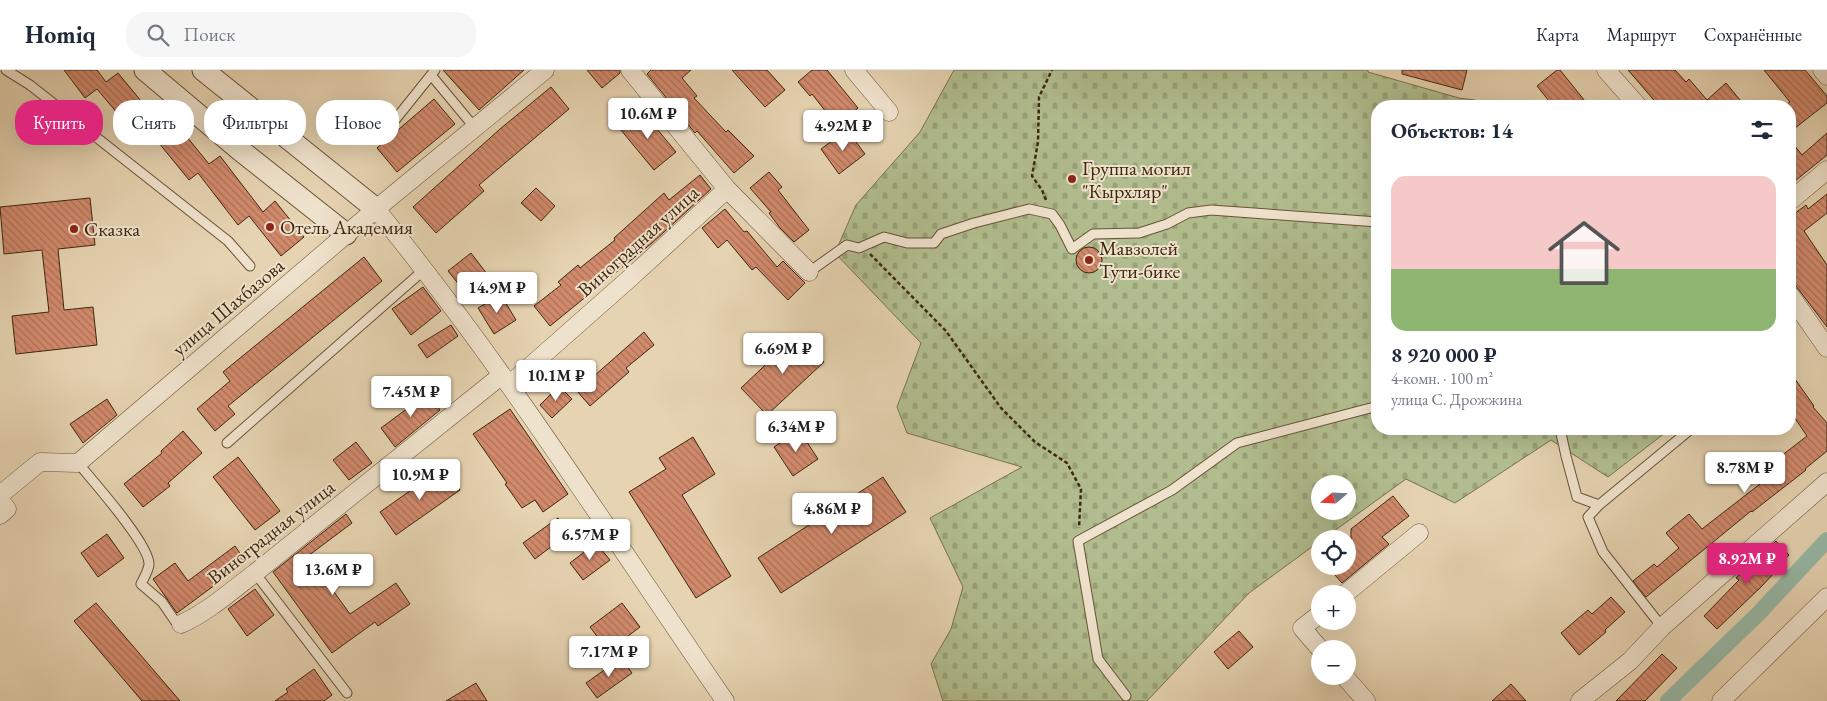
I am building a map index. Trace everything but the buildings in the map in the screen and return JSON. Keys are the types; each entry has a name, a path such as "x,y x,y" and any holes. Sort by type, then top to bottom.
{"street":[{"path":"144,70 240,150 346,234"},
{"path":"203,70 376,209 425,269 506,380 725,701"},
{"name":"улица Шахбазова","path":"78,463 346,234 545,70"},
{"path":"630,70 727,189 809,272"},
{"path":"854,70 889,112"},
{"path":"1606,70 1633,100"},
{"path":"1822,70 1827,76"},
{"path":"1796,196 1827,170"},
{"name":"Виноградная улица","path":"182,624 218,602 506,380 629,279 727,189"},
{"path":"1796,304 1827,348"},
{"path":"2,505 40,462 78,463"},
{"path":"1580,701 1630,661 1662,627 1827,482"},
{"path":"1355,585 1419,533"},
{"path":"1721,701 1827,597"},
{"path":"1311,621 1302,628 1312,640"},
{"path":"1352,685 1366,701"}],"lane":[{"path":"6,70 30,84 228,241 250,266"},
{"path":"399,115 433,73 475,128"},
{"path":"809,272 847,245 859,248 884,237 908,243 934,243 941,234 974,223 1029,210 1052,214 1072,249 1093,234 1139,233 1167,224 1188,213 1211,210 1371,221"},
{"path":"227,443 425,269"},
{"path":"1126,696 1098,659 1078,541 1172,490 1237,443 1371,408"},
{"path":"1561,435 1577,497 1599,505"},
{"path":"1662,627 1604,552 1588,517 1599,505 1684,435"},
{"path":"78,463 133,531 145,549 149,564 142,584 162,602 175,621 182,624"},
{"path":"254,573 347,693"}],"path":[{"path":"1052,70 1039,97 1038,142 1032,176 1042,190 1052,214"},
{"path":"862,246 946,331 1001,408 1035,442 1067,463 1080,490 1078,541"}],"green space":[{"path":"954,70 1368,70 1368,72 1459,98 1475,100 1371,100 1371,435 1662,435 1608,477 1551,440 1455,503 1406,479 1356,515 1356,475 1311,475 1311,520 1349,520 1335,530 1311,530 1311,548 1249,593 1147,701 943,701 931,664 951,629 963,587 930,518 1022,467 907,433 897,407 921,343 835,253 856,205 920,132"}],"waterway":[{"path":"1668,701 1758,614 1827,540"}],"place":[{"name":"Группа могил \"Кырхляр\"","path":"1072,179"},
{"name":"Отель Академия","path":"270,227"},
{"name":"Сказка","path":"74,229"},
{"name":"Мавзолей Тути-бике","path":"1089,260"}]}
